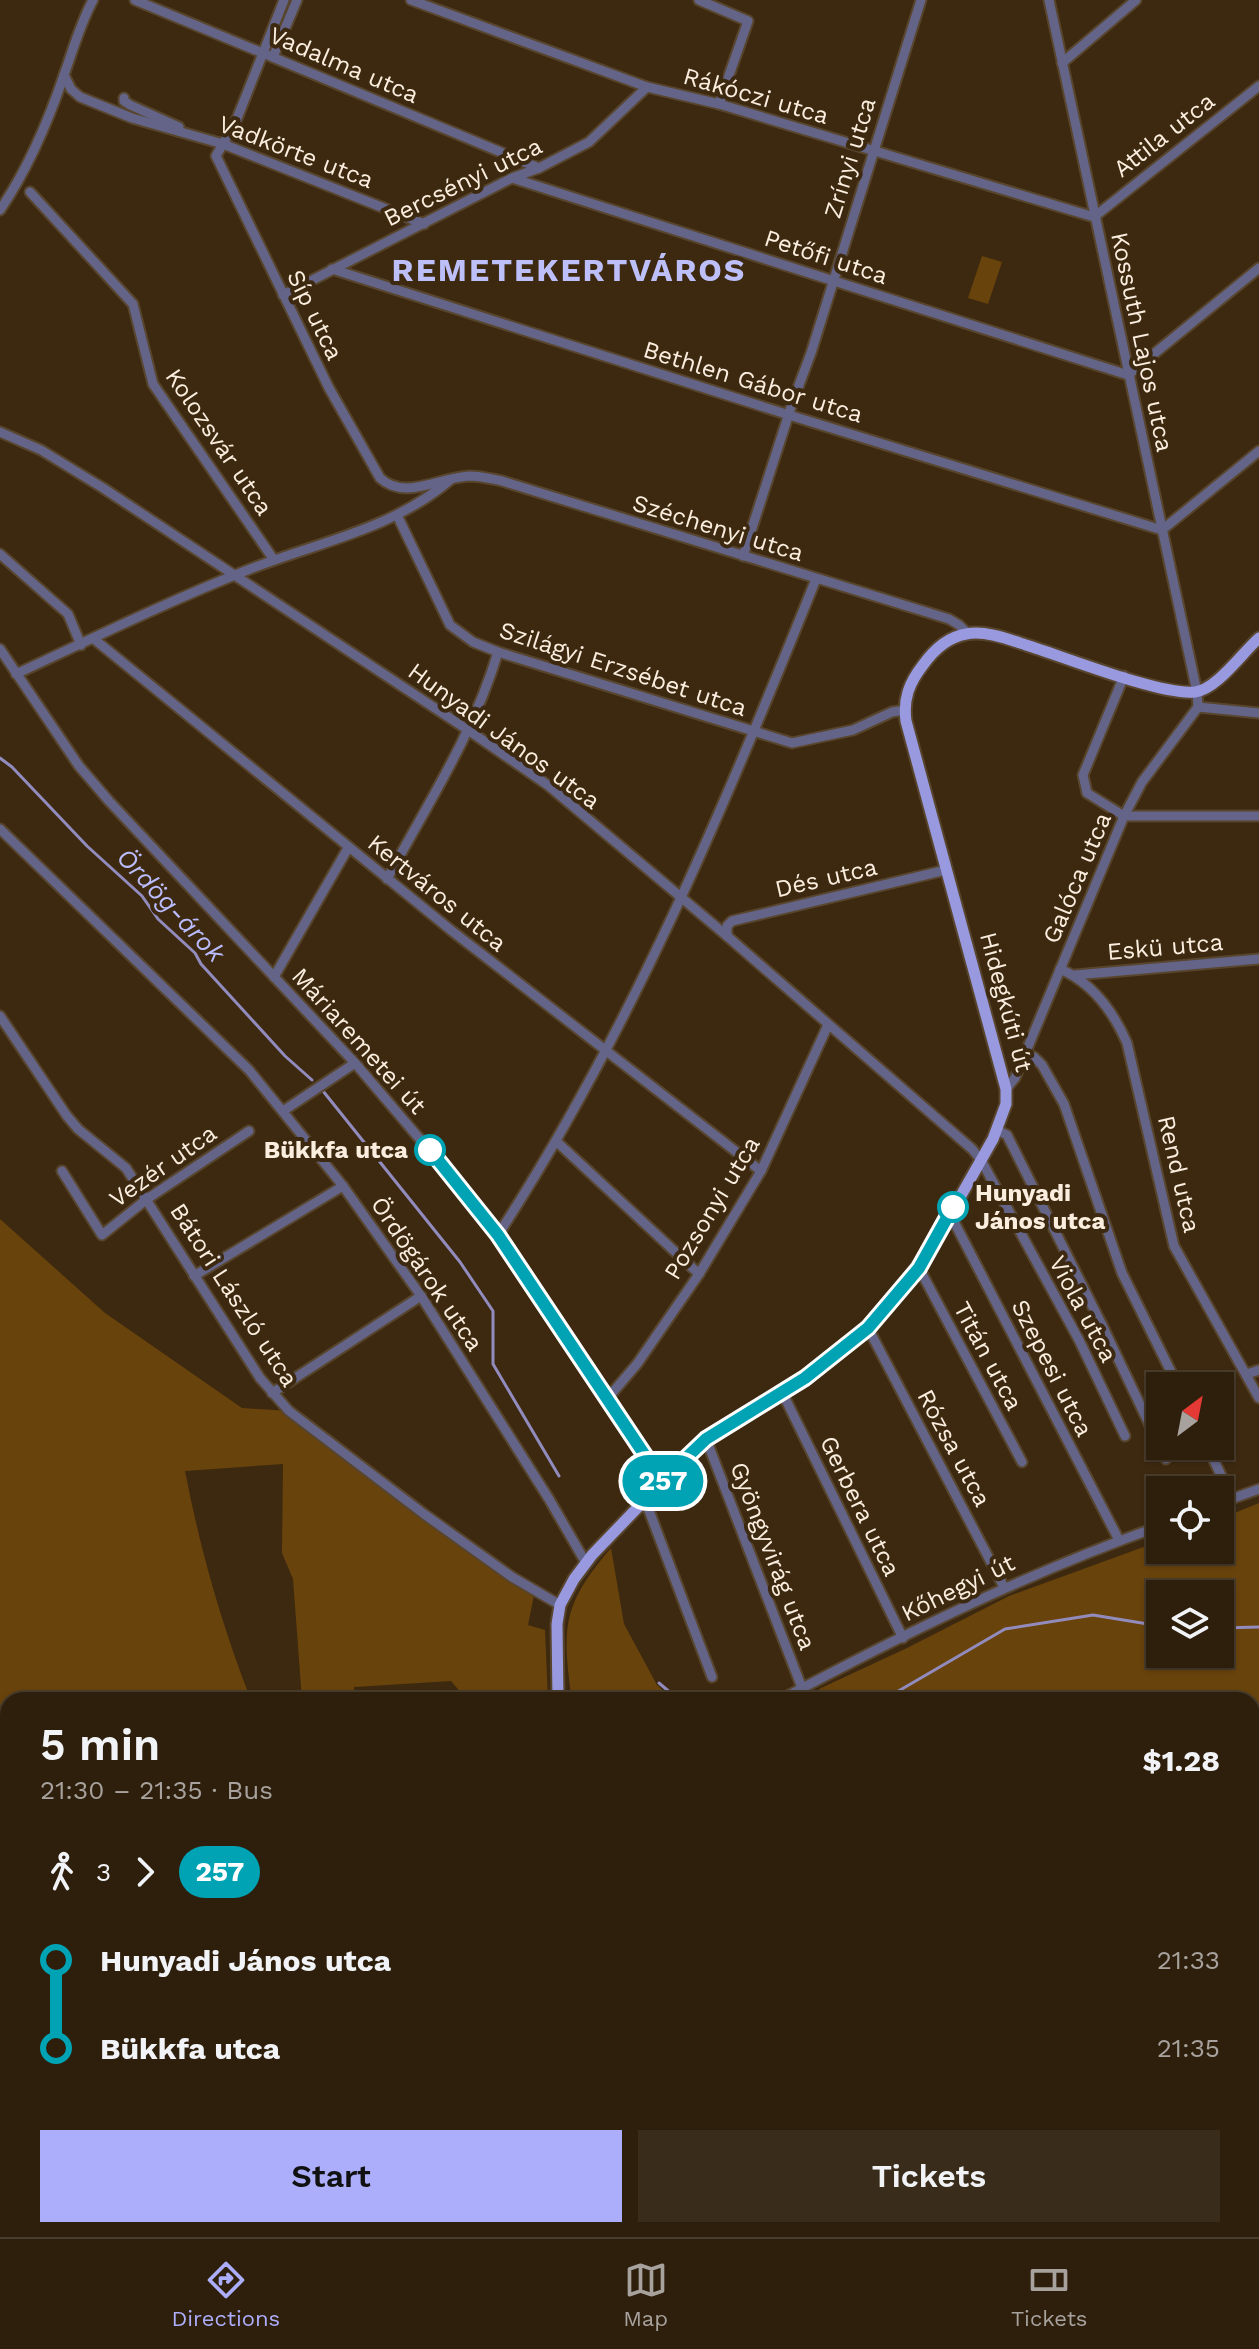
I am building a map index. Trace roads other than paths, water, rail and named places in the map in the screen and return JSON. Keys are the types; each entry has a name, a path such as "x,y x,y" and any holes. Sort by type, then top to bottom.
{"main road":[{"path":"905,710 912,681 926,660 945,643 967,633 1002,637 1168,689 1197,692 1213,685 1259,638"},
{"name":"Hidegkúti út","path":"560,1605 567,1589 586,1563 662,1481 706,1439 827,1362 868,1328 919,1268 997,1130 1006,1104 1006,1089 942,871 905,710"},
{"path":"558,1692 556,1650 560,1605"}],"street":[{"path":"0,210 21,179 93,0"},
{"name":"Vadalma utca","path":"135,0 539,168"},
{"path":"221,147 236,121 284,0"},
{"path":"273,57 297,0"},
{"name":"Rákóczi utca","path":"411,0 647,87 719,104 1094,217"},
{"path":"699,0 748,21 719,104"},
{"name":"Zrínyi utca","path":"743,556 834,280 921,0"},
{"name":"Kossuth Lajos utca","path":"1049,0 1197,692"},
{"path":"1062,63 1136,0"},
{"name":"Vadkörte utca","path":"64,75 71,89 80,97 132,118 197,135"},
{"name":"Attila utca","path":"1094,217 1259,86"},
{"name":"Bercsényi utca","path":"283,295 589,142 647,87"},
{"name":"Vadkörte utca","path":"124,98 130,105 221,147 424,224"},
{"name":"Síp utca","path":"221,147 218,163 329,388 380,478 395,488"},
{"name":"Petőfi utca","path":"512,178 1128,375"},
{"name":"Kolozsvár utca","path":"30,192 133,304 153,384 274,560"},
{"path":"1128,375 1259,268"},
{"name":"Bethlen Gábor utca","path":"332,269 1162,530"},
{"name":"Hunyadi János utca","path":"0,432 20,439 66,465 549,786 727,936 981,1160"},
{"path":"1162,530 1259,451"},
{"name":"Széchenyi utca","path":"395,488 405,489 469,476 502,481 949,619 967,633"},
{"path":"16,674 234,575 358,533 430,497 451,480"},
{"path":"428,484 433,492 430,497"},
{"name":"Szilágyi Erzsébet utca","path":"397,515 450,625 473,642 498,652 792,743 853,730 892,712 905,710"},
{"path":"0,554 68,614 81,645"},
{"path":"498,1235 606,1052 683,899 816,579"},
{"name":"Kertváros utca","path":"94,639 348,848 761,1171"},
{"path":"387,879 468,730 485,693 498,652"},
{"name":"Máriaremetei út","path":"2,654 79,765 109,801 355,1063 452,1176 498,1235 662,1481"},
{"path":"1124,676 1083,775 1087,793 1124,816 1259,816"},
{"path":"1197,692 1198,707 1203,709 1259,713"},
{"name":"Galóca utca","path":"1006,1089 1015,1078 1124,816 1142,782 1198,707"},
{"name":"Ördögárok utca","path":"0,829 229,1050 343,1186 421,1296 586,1563"},
{"path":"274,977 348,848"},
{"name":"Dés utca","path":"727,936 727,926 732,921 942,871"},
{"name":"Eskü utca","path":"1075,975 1259,959"},
{"name":"Rend utca","path":"1060,969 1075,975 1108,1005 1127,1043 1174,1246 1259,1398"},
{"name":"Bátori László utca","path":"0,1016 67,1116 78,1129 126,1168 272,1393 289,1411 512,1577 560,1605"},
{"name":"Pozsonyi utca","path":"607,1399 637,1364 699,1274 761,1171 828,1025"},
{"path":"1025,1054 1042,1065 1064,1104 1122,1273 1171,1372"},
{"path":"283,1111 355,1063"},
{"path":"997,1130 1007,1135 1146,1417"},
{"name":"Vezér utca","path":"62,1171 102,1235 147,1199 249,1131"},
{"path":"556,1141 699,1274"},
{"name":"Viola utca","path":"981,1160 1079,1340 1125,1436"},
{"path":"194,1276 343,1186"},
{"name":"Szepesi utca","path":"950,1214 1119,1540"},
{"name":"Titán utca","path":"919,1268 1022,1462"},
{"path":"272,1393 421,1296"},
{"name":"Rózsa utca","path":"868,1328 1004,1587"},
{"path":"1247,1374 1259,1370"},
{"name":"Gerbera utca","path":"782,1392 903,1638"},
{"name":"Gyöngyvirág utca","path":"706,1439 802,1688"},
{"path":"1234,1497 1259,1489"},
{"path":"645,1500 712,1677"},
{"name":"Kőhegyi út","path":"795,1692 1004,1587 1146,1531"}],"waterway":[{"name":"Ördög-árok","path":"0,758 87,846 142,896 158,919 195,953 201,964 285,1056 312,1080"},
{"name":"Ördög-árok","path":"323,1091 460,1262 493,1311 493,1364 559,1476"},
{"path":"897,1692 1005,1629 1093,1615 1146,1624"},
{"path":"1234,1628 1259,1627"},
{"name":"Ördög-árok","path":"659,1683 670,1692"}],"place":[{"name":"Bükkfa utca","path":"430,1150"},
{"name":"Hunyadi János utca","path":"953,1207"}],"district":[{"name":"REMETEKERTVÁROS","path":"569,270"}]}
